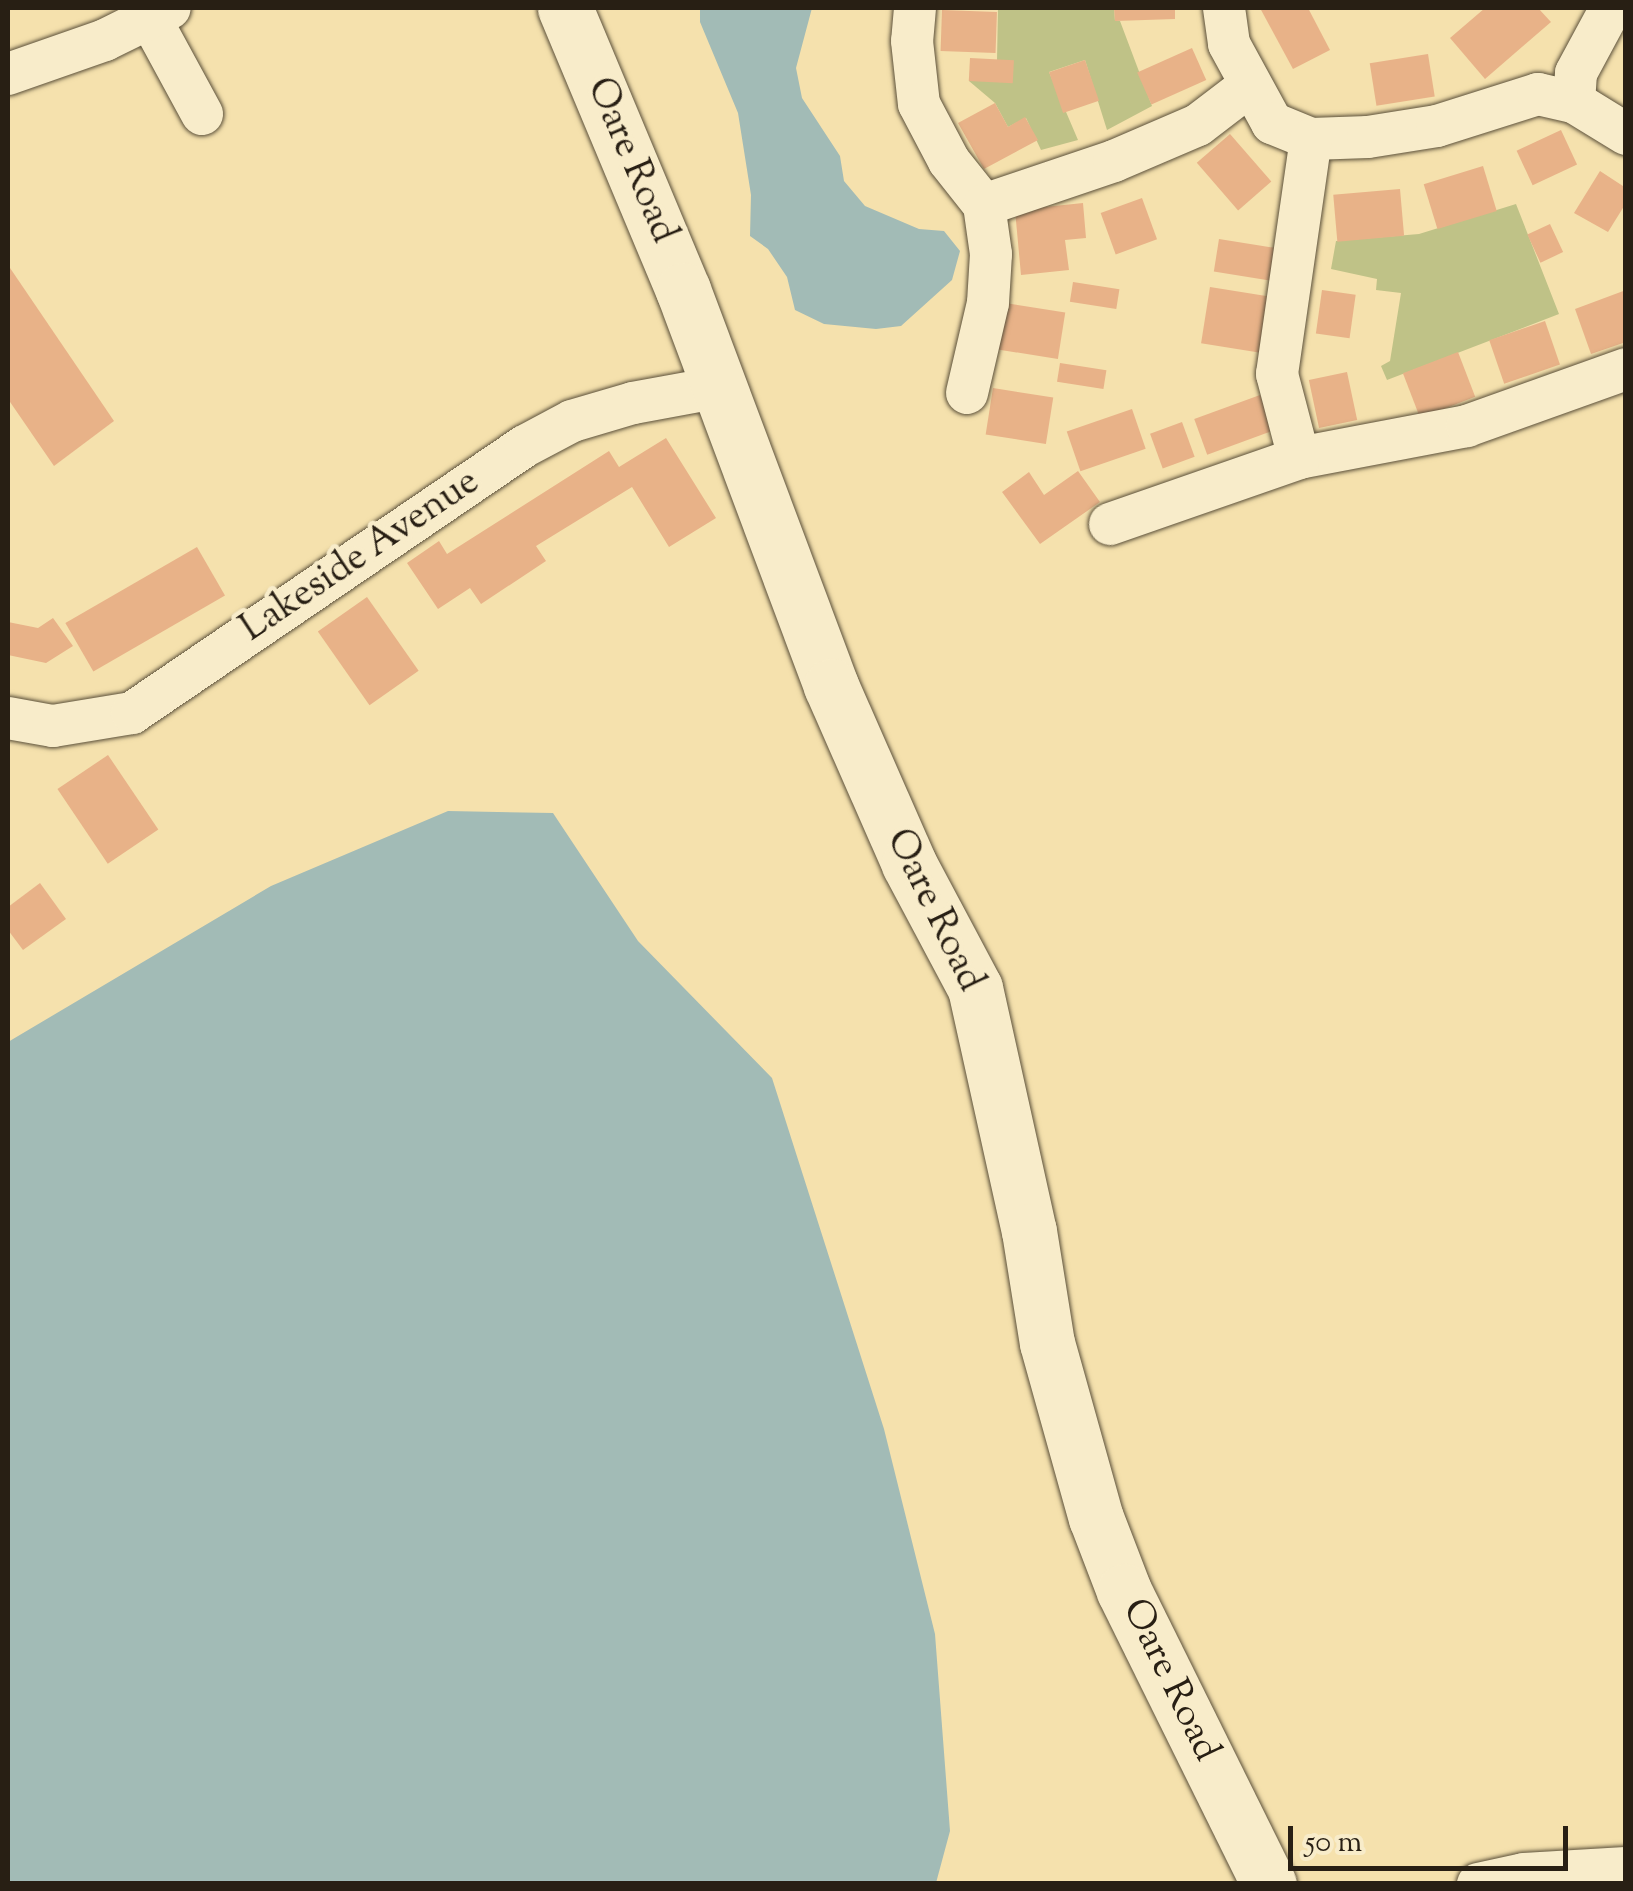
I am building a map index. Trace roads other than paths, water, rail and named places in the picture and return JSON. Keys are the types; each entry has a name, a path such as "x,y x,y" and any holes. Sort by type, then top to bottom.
{"street":[{"name":"Oare Road","path":"565,8 720,387 831,686 908,864 975,988 1029,1231 1047,1343 1096,1518 1124,1591 1269,1884"},
{"path":"915,8 912,41 920,104 950,161 984,205 991,254 988,303 967,393"},
{"path":"1224,8 1229,44 1272,123 1311,138 1368,137 1438,126 1538,94 1574,102 1626,134"},
{"path":"1574,102 1576,73 1611,8"},
{"path":"8,74 161,14 202,114"},
{"path":"984,205 1114,161 1198,125 1249,86"},
{"path":"1299,458 1276,374 1311,138"},
{"path":"1110,524 1299,458 1467,426 1626,369"},
{"name":"Lakeside Avenue","path":"8,718 67,726 132,713 525,446 572,422 633,403 720,387"},
{"path":"1478,1884 1524,1874 1626,1868"}],"water":[{"path":"700,8 812,8 796,68 802,98 840,156 844,181 865,206 919,229 944,231 960,251 952,280 901,326 876,329 824,324 795,310 787,277 768,249 750,236 751,195 738,113 700,22"},
{"path":"448,811 553,813 638,941 772,1078 884,1429 935,1634 950,1831 936,1883 8,1883 8,1042 271,886"}]}
